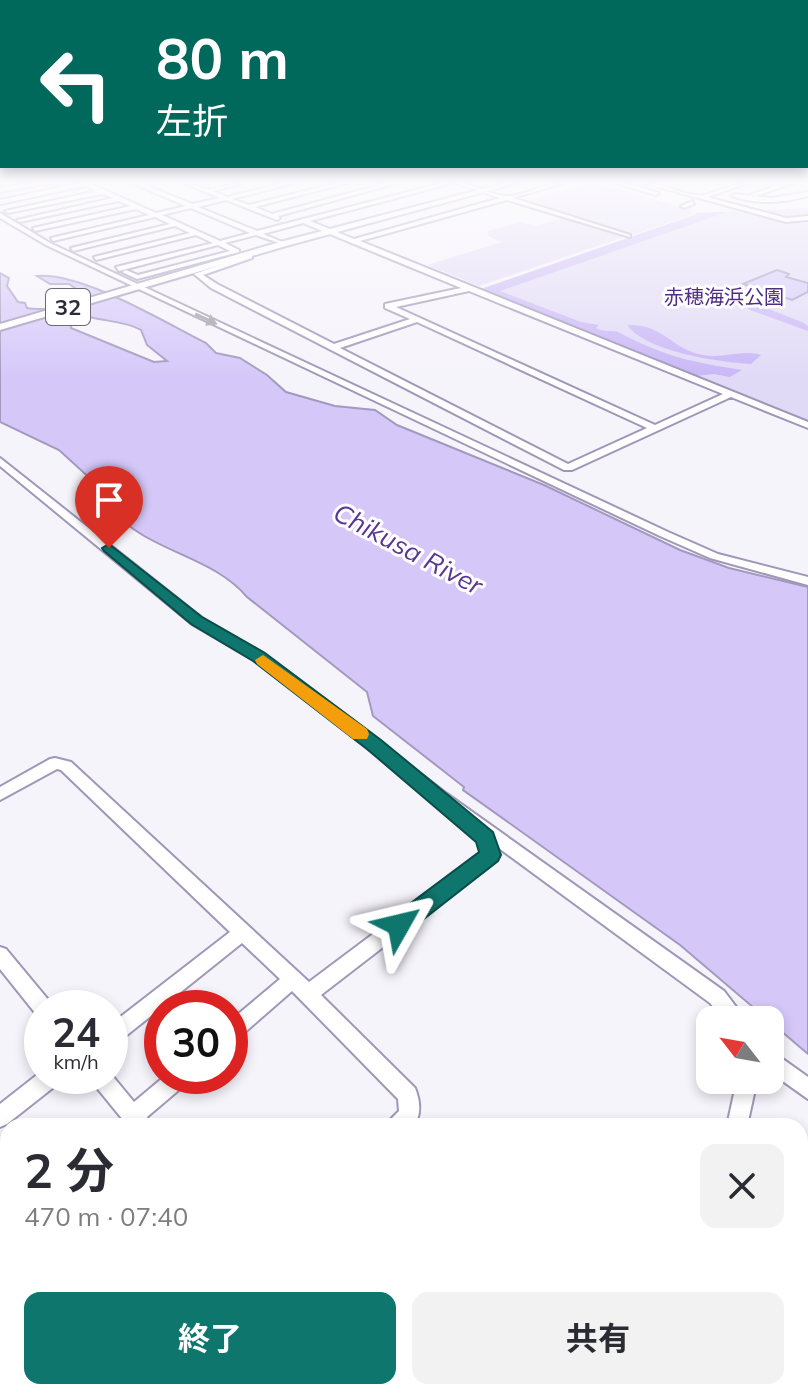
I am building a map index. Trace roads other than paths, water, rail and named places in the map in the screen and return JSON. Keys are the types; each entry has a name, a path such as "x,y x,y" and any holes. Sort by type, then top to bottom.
{"main road":[{"name":"32","path":"0,326 261,248"}],"street":[{"path":"57,248 714,556 808,581"},
{"path":"96,258 135,248"},
{"path":"119,269 199,248"},
{"path":"232,248 250,257 198,274 214,286 568,468 731,394"},
{"path":"372,248 808,425"},
{"path":"73,249 137,277 242,253"},
{"path":"470,288 388,306 654,428"},
{"path":"334,347 415,320"},
{"path":"0,461 197,621 259,657 441,798 717,997 724,1006"},
{"path":"0,794 55,763 66,766 308,994 408,1095 409,1115 406,1118"},
{"path":"308,994 490,855 485,838 441,798"},
{"path":"128,1023 241,933"},
{"path":"0,957 28,990"},
{"path":"248,1018 292,980"},
{"path":"784,1071 808,1089"},
{"path":"0,1117 29,1094"},
{"path":"115,1094 135,1118"},
{"path":"140,1118 163,1094"},
{"path":"739,1118 744,1094"}],"water":[{"path":"777,270 789,274 786,277 808,283 808,292 792,300 743,284"},
{"name":"Chikusa River","path":"0,273 9,278 7,286 18,302 25,303 27,308 68,310 73,312 65,316 72,319 71,328 154,362 167,361 147,345 141,330 84,315 78,311 95,302 69,284 50,284 37,276 55,277 123,300 206,343 216,353 240,358 286,392 335,406 375,410 397,425 544,485 680,550 729,568 808,587 808,1054 784,1034 784,1006 752,1006 680,945 463,790 464,787 373,716 367,692 232,583 197,561 140,534 109,506 116,502 59,450 0,422"}],"tunnel":[{"path":"183,267 198,274"}],"park label":[{"name":"赤穂海浜公園","path":"724,297"}]}
